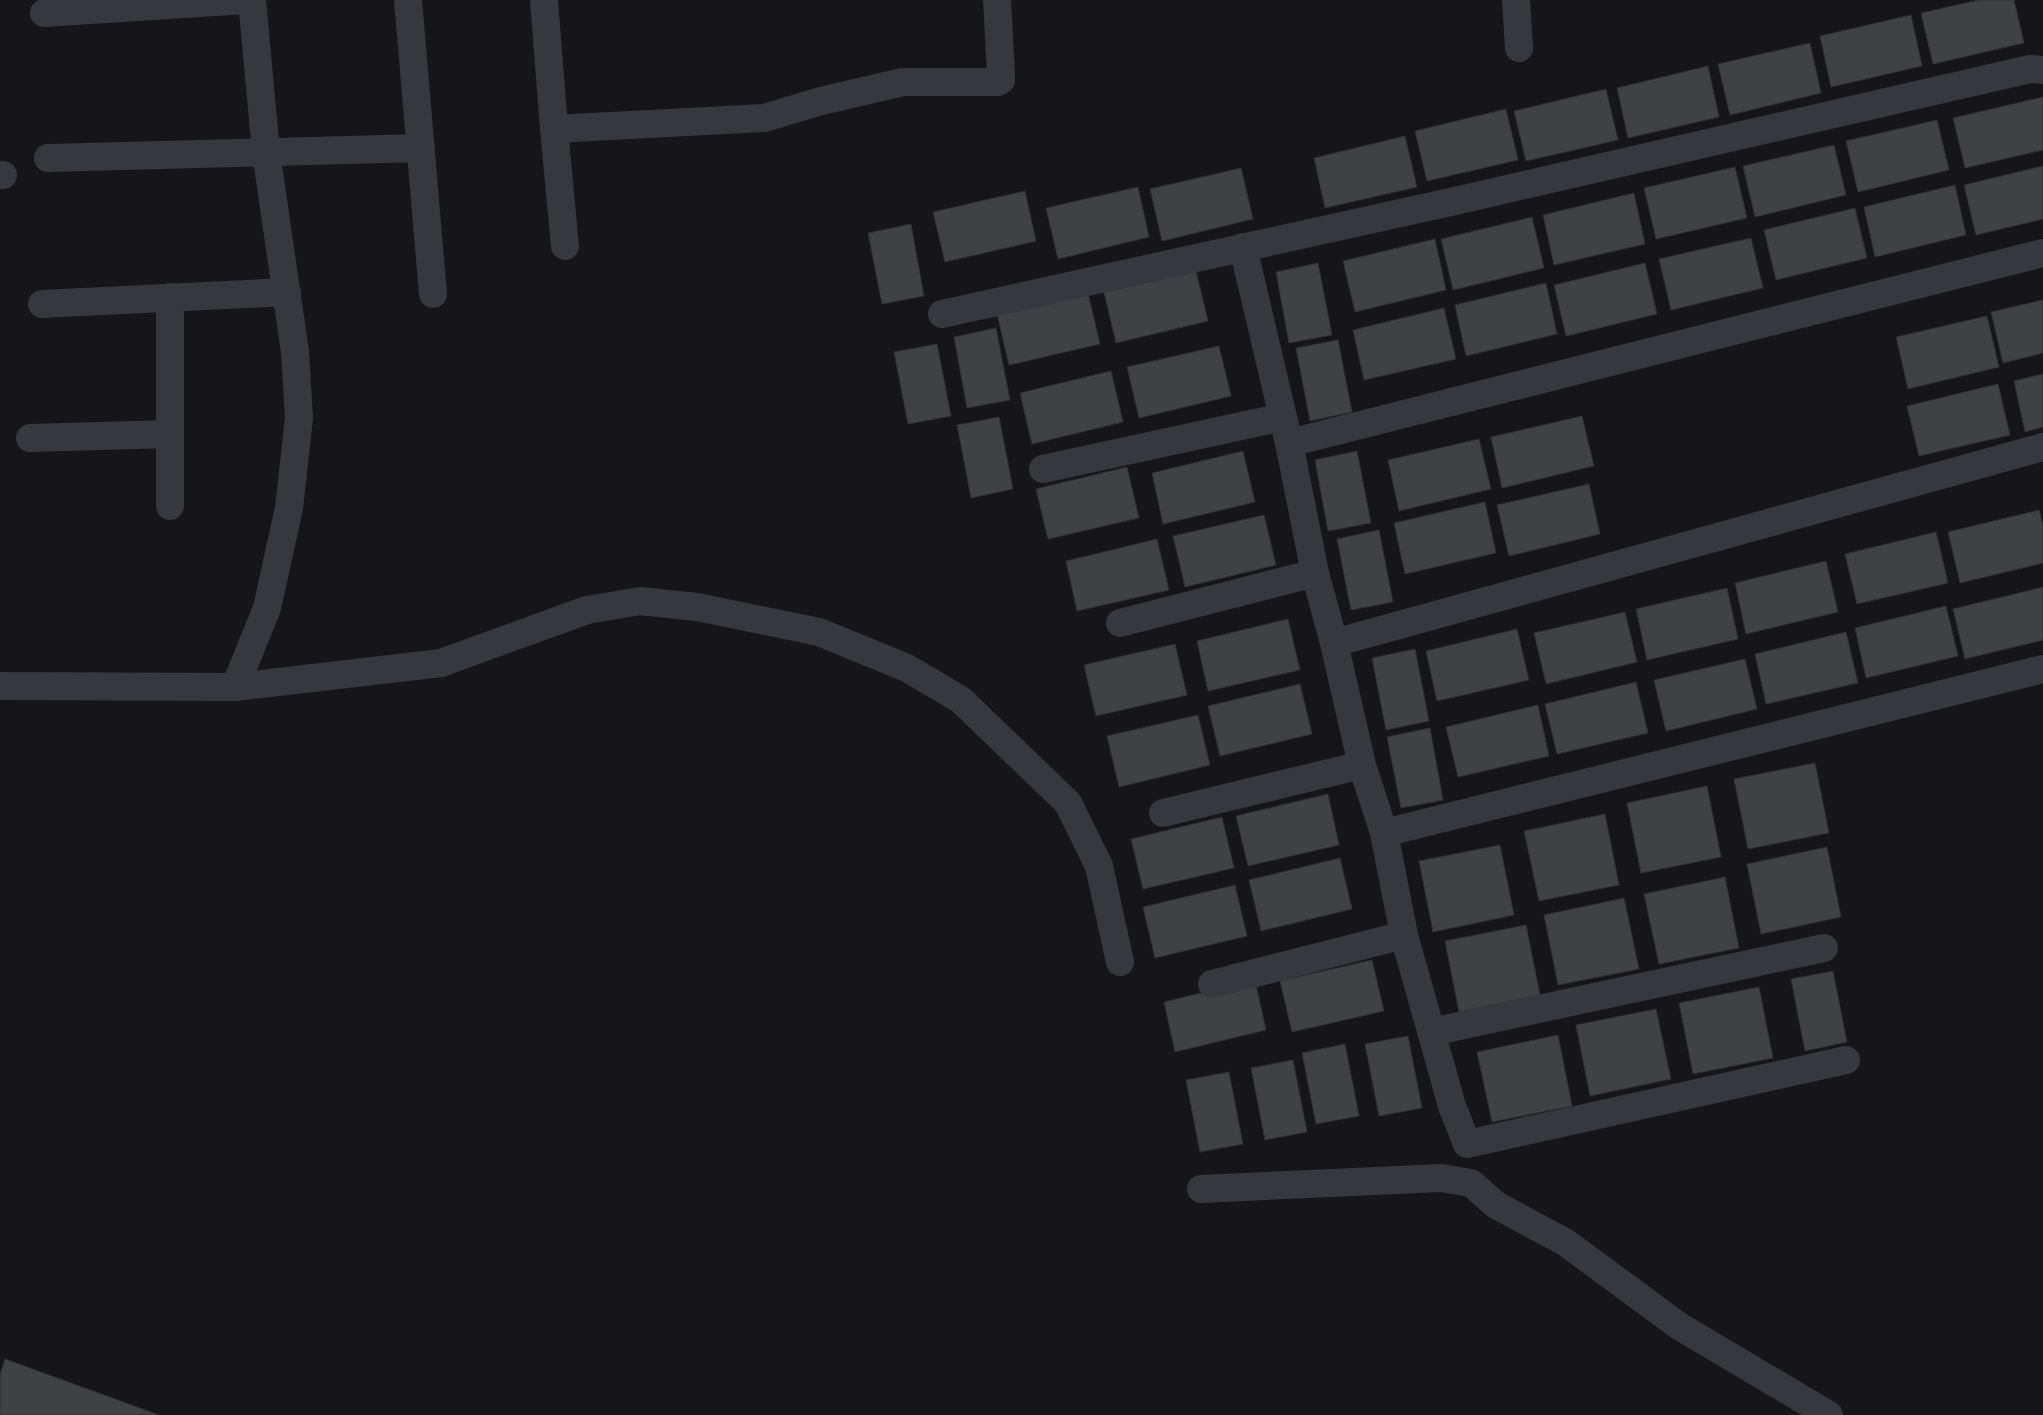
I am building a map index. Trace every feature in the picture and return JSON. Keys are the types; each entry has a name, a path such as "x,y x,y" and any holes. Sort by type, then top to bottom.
{"street":[{"path":"44,13 246,0"},
{"path":"235,687 267,608 289,508 299,418 296,352 266,152 252,0"},
{"path":"408,0 433,294"},
{"path":"549,0 554,129 565,246"},
{"path":"554,129 764,118 821,101 903,82 998,82 1001,80 1001,75 997,0"},
{"path":"1516,0 1519,48"},
{"path":"942,314 1455,201 2020,72 2043,70"},
{"path":"48,158 420,148"},
{"path":"1243,247 1289,443 1315,573 1334,643 1362,765 1384,833 1404,935 1452,1106 1467,1144 1846,1060"},
{"path":"1289,443 2043,253"},
{"path":"42,304 287,292"},
{"path":"170,297 170,506"},
{"path":"1043,469 1283,417"},
{"path":"30,438 170,434"},
{"path":"1334,643 2043,447"},
{"path":"1120,623 1315,573"},
{"path":"0,686 235,687 441,663 587,610 640,601 697,608 819,632 907,668 961,700 1068,803 1099,866 1120,962"},
{"path":"1384,833 2043,669"},
{"path":"1163,813 1362,765"},
{"path":"1212,984 1404,935"},
{"path":"1431,1032 1824,948"},
{"path":"1201,1189 1441,1178 1471,1183 1496,1205 1565,1242 1679,1326 1829,1415"}],"building":[{"path":"1979,0 2014,0 2024,43 1933,64 1921,13"},
{"path":"1911,15 1922,66 1831,87 1820,36"},
{"path":"1810,43 1821,93 1730,115 1718,64"},
{"path":"1708,66 1719,117 1628,138 1617,88"},
{"path":"1606,89 1618,140 1526,161 1514,111"},
{"path":"2043,97 2043,150 1965,168 1953,118"},
{"path":"1506,109 1518,160 1427,181 1415,131"},
{"path":"1937,120 1949,170 1858,192 1846,141"},
{"path":"1405,136 1417,187 1325,208 1314,158"},
{"path":"1834,145 1846,195 1755,217 1743,166"},
{"path":"2043,166 2043,219 1976,235 1964,185"},
{"path":"1735,167 1747,218 1656,239 1644,188"},
{"path":"1241,168 1253,219 1162,241 1150,189"},
{"path":"1955,185 1966,235 1875,257 1864,207"},
{"path":"1138,187 1149,237 1058,259 1046,208"},
{"path":"1025,191 1036,241 945,262 933,212"},
{"path":"1634,193 1645,244 1554,265 1543,215"},
{"path":"1855,208 1867,258 1776,280 1764,230"},
{"path":"1532,217 1544,268 1453,290 1441,239"},
{"path":"911,224 924,296 882,304 868,233"},
{"path":"1751,238 1763,288 1671,310 1659,259"},
{"path":"1435,239 1446,290 1355,312 1343,261"},
{"path":"1318,263 1332,335 1289,343 1276,272"},
{"path":"1645,263 1657,314 1566,336 1554,285"},
{"path":"1196,271 1208,321 1116,343 1104,292"},
{"path":"1546,283 1557,334 1466,356 1455,305"},
{"path":"1088,293 1100,344 1009,365 997,314"},
{"path":"2043,300 2043,353 2003,363 1991,312"},
{"path":"1444,308 1456,359 1364,380 1353,330"},
{"path":"1987,316 1999,367 1908,389 1896,337"},
{"path":"996,328 1010,400 967,408 954,337"},
{"path":"1338,340 1352,412 1310,421 1296,348"},
{"path":"937,344 951,416 908,424 894,352"},
{"path":"1219,346 1231,396 1139,418 1127,367"},
{"path":"1111,371 1123,422 1032,444 1020,393"},
{"path":"2043,374 2043,427 2025,432 2014,381"},
{"path":"1998,384 2010,435 1919,456 1907,406"},
{"path":"1582,416 1594,466 1502,488 1491,437"},
{"path":"999,417 1013,489 971,498 957,425"},
{"path":"1479,439 1491,489 1399,511 1388,460"},
{"path":"1243,451 1255,502 1163,524 1152,473"},
{"path":"1357,451 1371,523 1328,531 1315,460"},
{"path":"1127,467 1139,518 1048,539 1036,489"},
{"path":"1589,484 1600,534 1509,556 1497,505"},
{"path":"1485,502 1496,553 1405,574 1394,523"},
{"path":"2039,510 2043,526 2043,563 1960,583 1948,532"},
{"path":"1264,515 1276,565 1185,587 1173,536"},
{"path":"1379,530 1393,602 1351,610 1337,539"},
{"path":"1936,532 1948,583 1857,604 1845,554"},
{"path":"1157,539 1169,590 1077,611 1066,561"},
{"path":"1826,561 1838,612 1746,634 1735,583"},
{"path":"2043,587 2043,640 1965,659 1953,609"},
{"path":"1727,588 1738,639 1647,660 1636,609"},
{"path":"1946,606 1958,656 1866,678 1855,628"},
{"path":"1625,612 1637,662 1546,684 1534,633"},
{"path":"1288,619 1300,670 1208,691 1197,641"},
{"path":"1517,629 1529,680 1437,701 1426,651"},
{"path":"1846,632 1858,683 1766,704 1755,654"},
{"path":"1175,644 1187,695 1096,716 1084,665"},
{"path":"1415,649 1429,721 1386,730 1372,658"},
{"path":"1745,659 1757,709 1666,731 1654,680"},
{"path":"1636,682 1648,733 1557,754 1545,704"},
{"path":"1300,684 1312,734 1220,756 1208,706"},
{"path":"1538,705 1549,756 1458,777 1446,727"},
{"path":"1198,715 1210,765 1119,787 1107,736"},
{"path":"1430,728 1443,800 1401,808 1387,737"},
{"path":"1815,763 1829,833 1748,849 1734,779"},
{"path":"1707,786 1721,857 1641,873 1627,803"},
{"path":"1328,794 1339,845 1248,866 1236,816"},
{"path":"1605,814 1619,885 1539,901 1524,831"},
{"path":"1222,817 1234,868 1143,889 1131,839"},
{"path":"1500,845 1514,915 1433,932 1419,861"},
{"path":"1827,847 1841,917 1761,934 1747,864"},
{"path":"1340,858 1352,909 1261,931 1249,880"},
{"path":"1725,877 1739,948 1659,964 1644,894"},
{"path":"1235,885 1247,936 1155,958 1143,907"},
{"path":"1624,898 1639,969 1558,985 1544,915"},
{"path":"1526,925 1540,995 1459,1012 1445,941"},
{"path":"1372,960 1384,1011 1292,1032 1280,981"},
{"path":"1833,971 1847,1042 1805,1051 1791,979"},
{"path":"1255,980 1266,1030 1175,1052 1164,1002"},
{"path":"1759,987 1773,1058 1693,1074 1679,1003"},
{"path":"1656,1009 1671,1079 1590,1096 1576,1025"},
{"path":"1558,1035 1572,1106 1492,1122 1477,1052"},
{"path":"1408,1036 1422,1108 1379,1116 1365,1044"},
{"path":"1345,1044 1359,1116 1316,1124 1302,1053"},
{"path":"1293,1060 1307,1132 1265,1140 1251,1068"},
{"path":"1229,1072 1243,1144 1200,1152 1186,1080"},
{"path":"5,1359 159,1415 0,1415 0,1375"}]}
